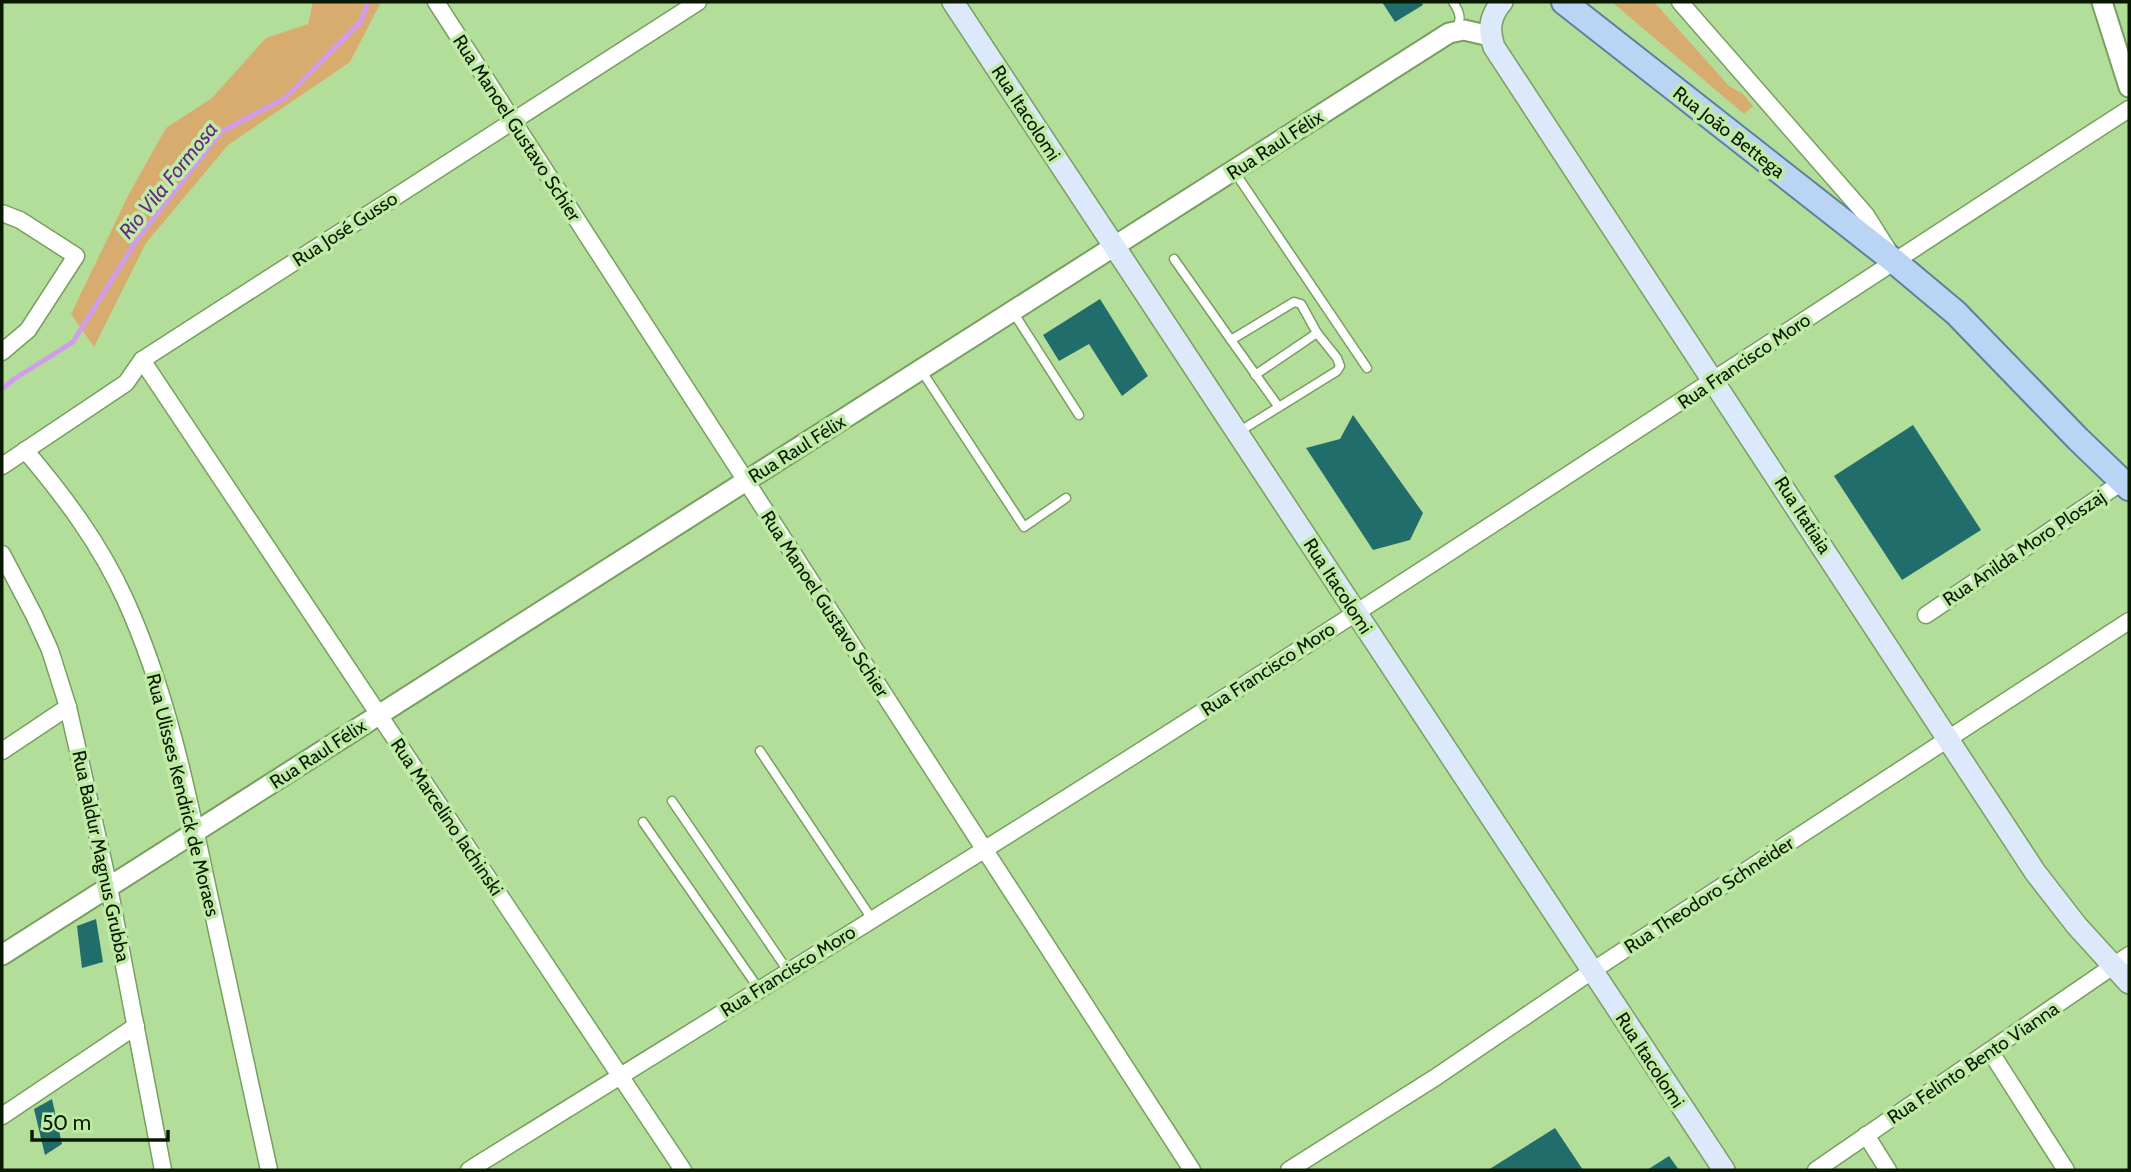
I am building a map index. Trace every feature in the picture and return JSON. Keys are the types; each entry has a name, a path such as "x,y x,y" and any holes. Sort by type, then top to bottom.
{"main road":[{"name":"Rua Itacolomi","path":"953,2 1724,1170"},
{"path":"1490,36 1492,18 1502,2"},
{"name":"Rua João Bettega","path":"1564,2 1894,261 1956,313 2126,485"},
{"name":"Rua Itatiaia","path":"1490,36 1494,47 2057,902 2122,960 2129,984"}],"street":[{"name":"Rua Manoel Gustavo Schier","path":"436,2 1192,1170"},
{"name":"Rua João Bettega","path":"1680,2 1866,215 1894,261"},
{"path":"2102,2 2129,87"},
{"name":"Rua José Gusso","path":"2,466 126,383 142,360 691,3"},
{"path":"1450,33 1464,30 1490,36"},
{"name":"Rua Raul Félix","path":"2,955 1450,33"},
{"name":"Rua Francisco Moro","path":"469,1170 1356,613 1715,381 2129,108"},
{"path":"2,213 20,220 76,256 28,330 2,352"},
{"name":"Rua Marcelino Iachinski","path":"142,360 683,1170"},
{"name":"Rua Ulisses Kendrick de Moraes","path":"25,450 80,521 125,599 158,690 196,832 269,1170"},
{"name":"Rua Anilda Moro Ploszaj","path":"1926,615 2126,485"},
{"name":"Rua Baldur Magnus Grubba","path":"2,554 44,639 68,707 136,1026 160,1169"},
{"name":"Rua Theodoro Schneider","path":"1289,1170 1436,1077 1592,971 2129,621"},
{"path":"2,751 68,707"},
{"name":"Rua Felinto Bento Vianna","path":"1816,1170 2122,960"},
{"path":"2,1116 136,1026"},
{"path":"1990,1051 2066,1170"},
{"path":"1866,1135 1888,1170"}],"lane":[{"path":"1450,33 1459,23 1458,9 1453,2"},
{"path":"1234,171 1367,368"},
{"path":"1174,259 1278,406"},
{"path":"1231,340 1294,302 1301,304 1340,366 1337,371 1237,433"},
{"path":"1013,312 1079,415"},
{"path":"1255,375 1317,333"},
{"path":"921,370 1024,527 1066,498"},
{"path":"760,751 872,919"},
{"path":"673,801 788,971"},
{"path":"643,822 759,989"}],"shaded area":[{"path":"313,2 381,2 350,62 228,145 146,243 94,347 71,314 129,194 166,128 212,98 266,38 308,24"},
{"path":"1612,2 1654,2 1729,86 1743,94 1753,106 1744,114"}],"building":[{"path":"1382,2 1421,2 1423,5 1395,22"},
{"path":"1100,299 1148,376 1122,396 1089,344 1059,361 1043,335"},
{"path":"1353,415 1423,513 1410,540 1373,550 1306,448 1340,439"},
{"path":"1913,425 1981,530 1902,580 1834,476"},
{"path":"96,919 103,962 82,968 77,926"},
{"path":"52,1099 62,1144 45,1155 34,1109"},
{"path":"1555,1128 1583,1170 1488,1170"},
{"path":"1669,1156 1679,1170 1647,1170"}],"waterway":[{"name":"Rio Vila Formosa","path":"2,389 73,342 138,238 221,132 285,98 361,21 368,2"}]}
